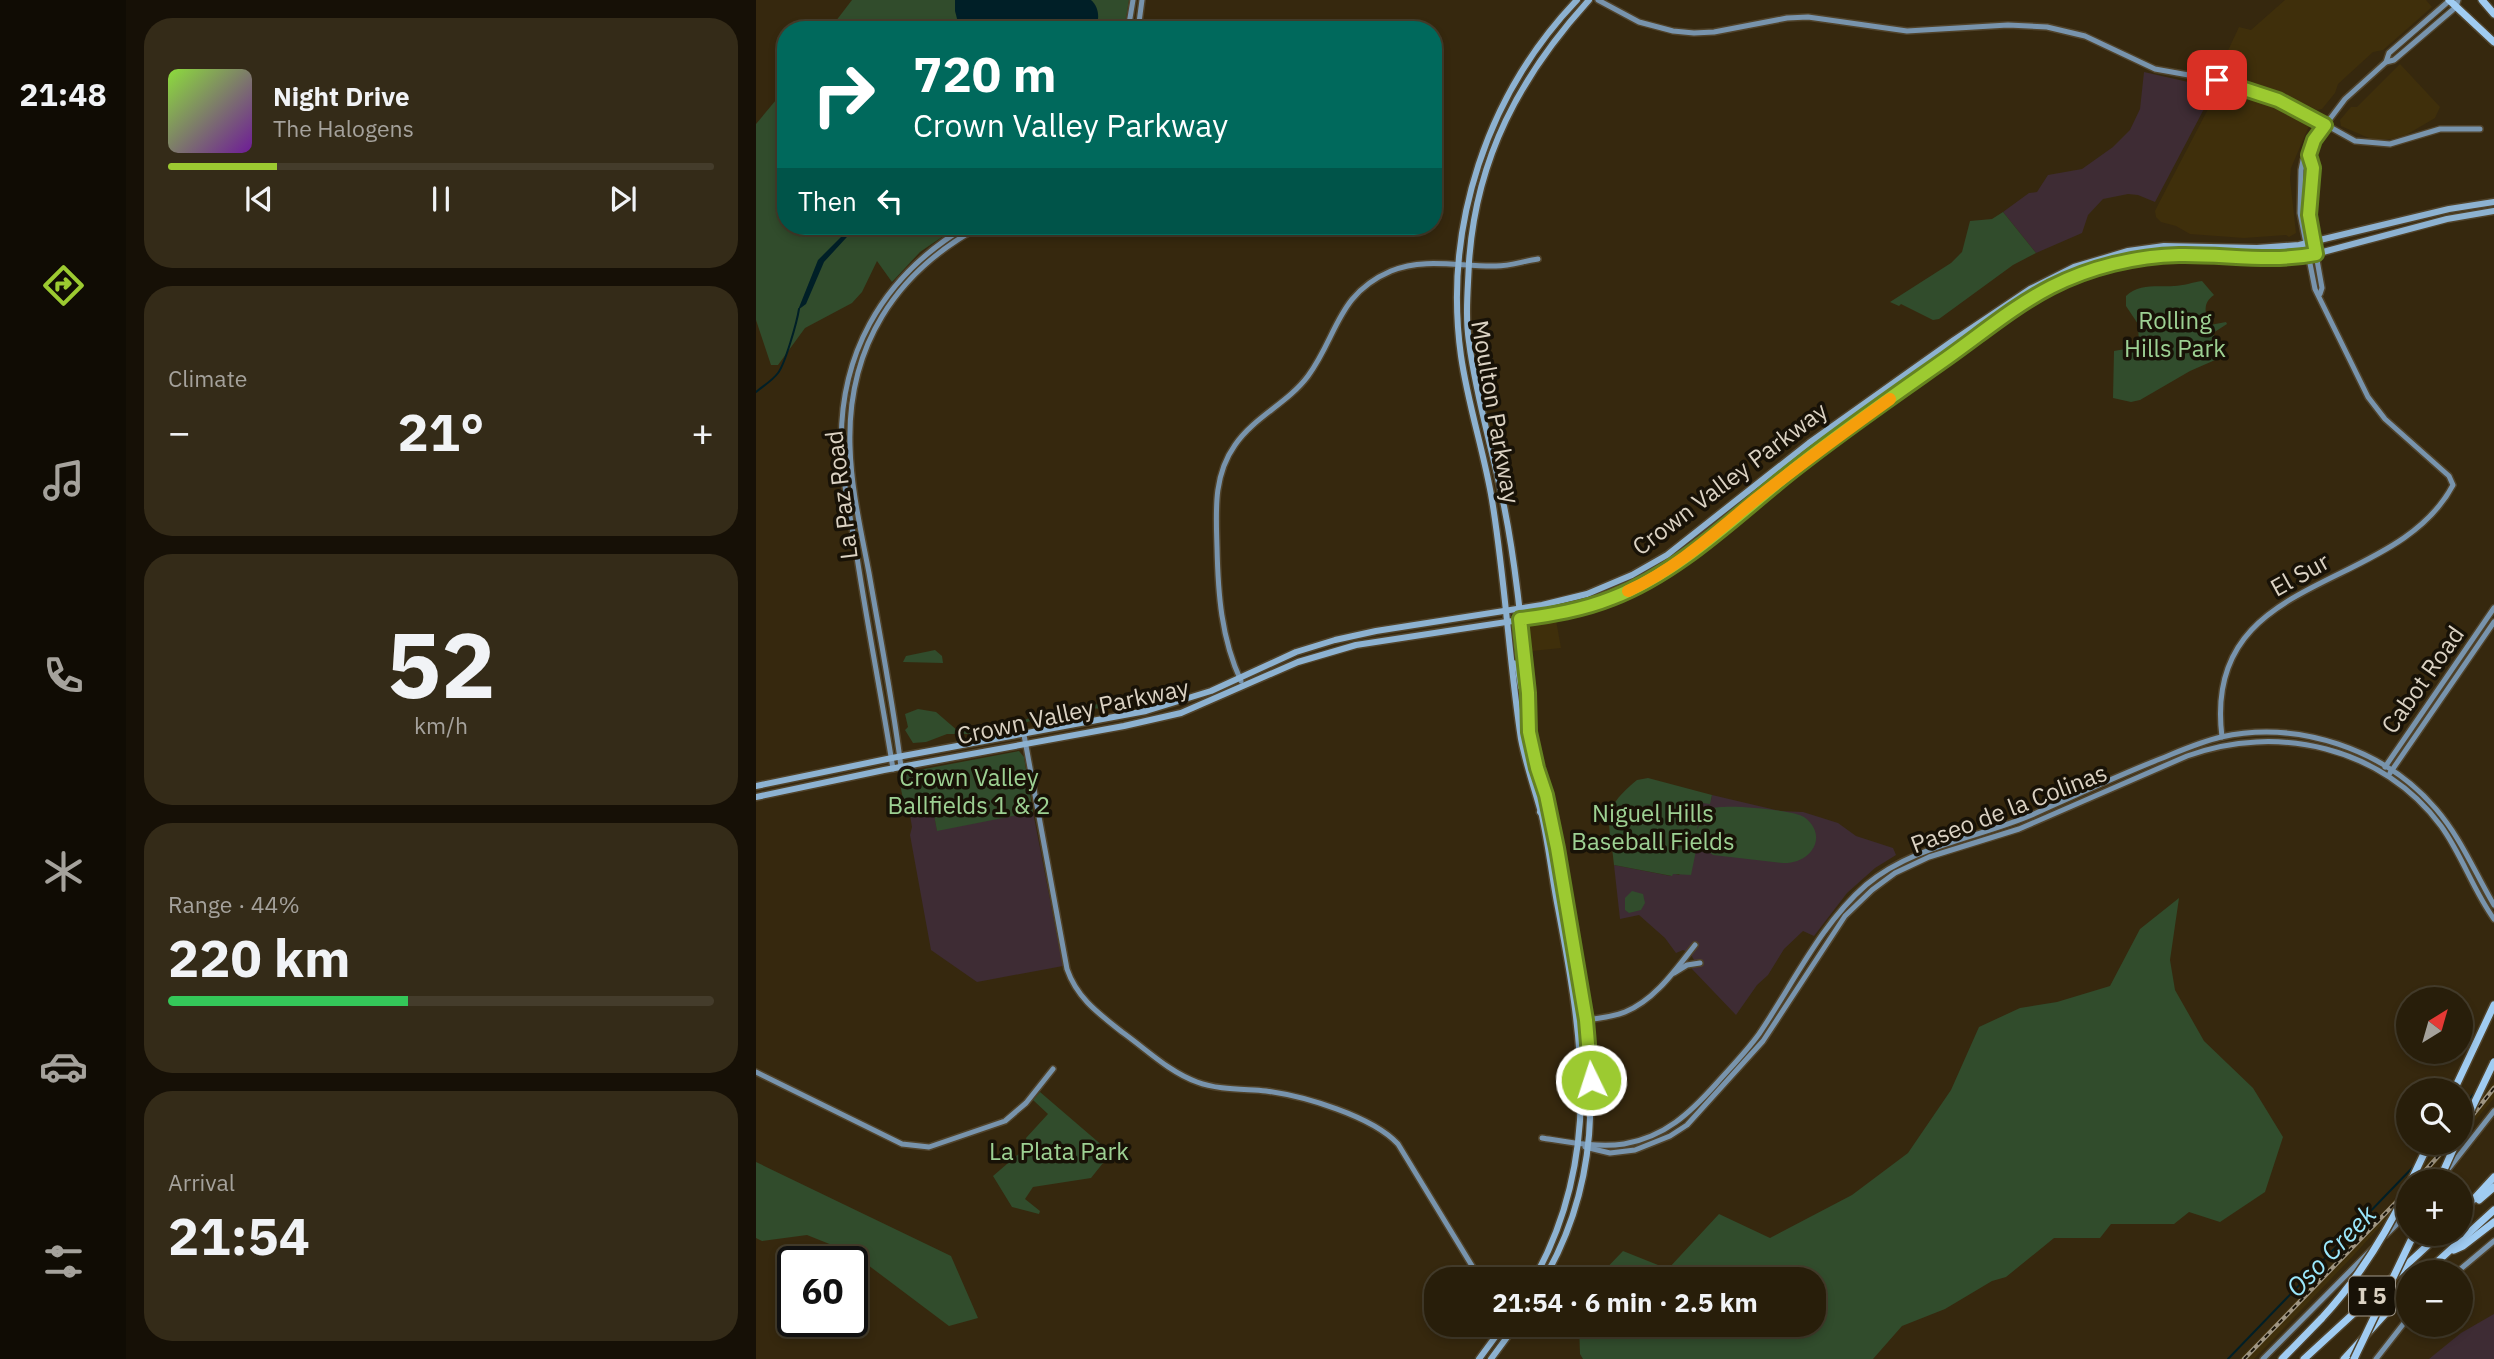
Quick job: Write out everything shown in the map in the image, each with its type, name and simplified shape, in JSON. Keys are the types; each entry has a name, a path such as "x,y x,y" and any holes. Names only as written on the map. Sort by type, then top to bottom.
{"highway":[{"path":"2449,0 2457,3 2494,42"},
{"path":"2483,1 2494,14"},
{"path":"2460,1078 2494,1005"},
{"path":"2473,1106 2494,1062"},
{"path":"2473,1200 2494,1177"},
{"path":"2473,1204 2494,1187"},
{"name":"I 5","path":"2439,1260 2494,1210"},
{"path":"2282,1359 2355,1280 2375,1251 2396,1211"},
{"path":"2447,1253 2463,1246 2494,1222"},
{"path":"2354,1359 2408,1246"},
{"name":"I 5","path":"2305,1359 2427,1246"},
{"name":"I 5","path":"2344,1359 2396,1302"}],"main road":[{"path":"1130,21 1137,0"},
{"path":"1137,0 1138,21"},
{"name":"Moulton Parkway","path":"1541,812 1524,754 1492,496 1461,357 1457,314 1459,265 1470,192 1480,157 1495,121 1530,57 1552,26 1577,0"},
{"name":"Moulton Parkway","path":"1557,848 1529,732 1520,619 1504,505 1479,401 1468,338 1467,295 1471,240 1480,192 1504,124 1525,82 1546,51 1589,0"},
{"path":"1598,0 1639,22 1694,33 1808,17 1907,31 2008,25 2047,27 2085,36 2155,69 2260,92 2294,107 2355,141 2390,144 2440,129 2480,129"},
{"path":"2310,243 2300,213 2300,186 2303,160 2309,155 2314,140 2345,99 2386,62 2392,50 2449,0"},
{"path":"2386,62 2394,60 2457,3"},
{"path":"2309,155 2313,168 2309,215 2312,255"},
{"name":"Crown Valley Parkway","path":"756,786 1163,707 1203,694 1296,652 1335,640 1517,607 1549,604 1587,594 1648,567 1684,543 1810,443 2045,280 2092,260 2146,248 2257,248 2310,243 2429,213 2494,202"},
{"name":"Crown Valley Parkway","path":"756,797 1181,713 1298,662 1356,645 1558,614 1596,604 1649,581 1680,560 1826,445 1915,381 2051,288 2083,273 2147,257 2178,255 2261,260 2312,255 2447,219 2494,211"},
{"name":"La Paz Road","path":"893,769 842,461 842,410 859,343 882,302 904,274 933,248 953,235"},
{"name":"La Paz Road","path":"901,767 850,456 852,398 865,350 884,313 909,279 941,250 966,235"},
{"path":"2146,248 2147,257"},
{"name":"El Sur","path":"2222,737 2221,701 2227,672 2246,636 2263,617 2294,596 2374,556 2409,533 2433,512 2453,482 2376,410 2333,328 2320,294 2322,288 2312,255"},
{"path":"1244,686 1229,649 1218,594 1216,494 1233,446 1247,430 1308,376 1349,301 1381,276 1406,266 1430,263 1499,266 1538,259"},
{"path":"1891,386 1896,387 1910,379 1915,381 1914,376 1918,371 1953,346 1954,341"},
{"path":"859,343 865,350"},
{"name":"Cabot Road","path":"2383,769 2494,608"},
{"name":"Cabot Road","path":"2390,773 2494,622"},
{"path":"1512,663 1517,664 1521,687 1528,693 1523,702 1524,718 1520,723"},
{"name":"Paseo de la Colinas","path":"1588,1146 1625,1144 1682,1120 1740,1058 1761,1031 1836,916 1877,877 1915,855 2006,826 2125,773 2222,737 2262,733 2302,736 2341,745 2390,773 2436,808 2453,831 2494,905"},
{"path":"1024,734 1067,969 1082,999 1170,1068 1190,1080 1208,1086 1301,1098 1382,1130 1398,1144 1473,1267"},
{"path":"2215,747 2215,743 2222,737 2239,742"},
{"name":"Paseo de la Colinas","path":"1542,1138 1579,1143 1610,1153 1650,1145 1687,1125 1746,1062 1788,1004 1844,916 1885,880 1929,857 2003,834 2187,756 2239,742 2286,741 2309,744 2383,769"},
{"name":"Paseo de la Colinas","path":"2390,773 2430,813 2452,842 2494,919"},
{"path":"1540,1267 1562,1218 1579,1143 1583,1076 1577,1021 1541,812 1544,807 1541,791 1543,787"},
{"path":"1541,812 1547,817 1553,845 1557,848 1586,1020 1592,1098 1588,1146 1570,1223 1551,1267"},
{"path":"2452,842 2465,860 2472,864"},
{"path":"1577,1021 1623,1013 1637,1007 1671,974 1695,945"},
{"path":"1671,974 1687,965 1700,963"},
{"path":"756,1072 902,1144 929,1147 1005,1121 1026,1103 1053,1069"},
{"path":"2448,1169 2494,1111"},
{"path":"1647,1137 1650,1145"},
{"path":"2263,1359 2396,1225"},
{"path":"2471,1260 2494,1241"},
{"path":"2376,1359 2396,1331"},
{"path":"1479,1359 1495,1337"},
{"path":"1491,1359 1500,1347 1503,1337"}],"shaded area":[{"path":"2285,0 2426,0 2432,7 2383,50 2373,52 2338,84 2335,93 2322,109 2317,110 2269,88 2218,72 2239,27 2251,30"},
{"path":"2400,64 2440,107 2435,118 2406,135 2392,139 2371,139 2341,126 2340,120 2351,107 2357,107"},
{"path":"2144,72 2215,88 2155,202 2128,194 2103,199 2088,215 2082,233 2036,253 2003,212 2029,193 2037,192 2048,175 2082,169 2113,147 2130,130 2140,109"},
{"path":"2218,90 2263,102 2309,126 2291,168 2296,233 2289,237 2244,238 2190,234 2161,222 2156,217 2155,211"},
{"path":"1556,620 1561,648 1532,651 1529,627 1533,623"},
{"path":"1712,795 1780,811 1803,812 1838,823 1856,836 1893,848 1896,855 1875,868 1847,893 1814,936 1803,931 1784,949 1768,975 1757,985 1736,1015 1692,969 1694,960 1690,953 1683,950 1676,953 1665,938 1639,915 1620,919 1614,865 1671,876 1672,873 1679,875 1697,848 1696,830 1703,802 1711,800"},
{"path":"931,799 937,830 1033,812 1063,966 977,982 931,950 910,835 912,827 908,804"},
{"path":"2494,1082 2494,1098 2473,1123 2473,1107"},
{"path":"2433,1155 2444,1155 2431,1169 2420,1169"},
{"path":"2396,1198 2396,1208 2254,1359 2239,1359"},
{"path":"2494,1314 2494,1359 2429,1359 2456,1337 2473,1337 2473,1326"}],"green space":[{"path":"852,0 1129,0 1126,21 836,21"},
{"path":"777,99 777,235 945,235 920,252 892,282 877,261 862,292 852,303 805,328 778,365 771,365 756,320 756,124"},
{"path":"2003,212 2036,253 2013,265 1939,319 1933,320 1901,304 1899,306 1890,302 1951,263 1962,252 1970,221 1992,219"},
{"name":"Rolling Hills Park","path":"2202,281 2214,295 2206,309 2210,325 2227,324 2213,333 2222,357 2190,371 2140,400 2131,402 2113,398 2114,351 2139,344 2138,324 2126,306 2126,296 2143,287 2177,286"},
{"path":"935,650 942,656 943,663 903,662 906,656"},
{"path":"1159,693 1159,696 1132,698 1103,709 1075,707 1021,724 971,734 947,734 926,742 913,743 905,730 908,727 905,714 918,709 936,712 958,731 968,731 1017,722 1073,705 1105,704 1129,696"},
{"name":"Crown Valley Ballfields 1 & 2","path":"1019,751 1024,757 1033,812 937,831 931,799 904,804 898,774"},
{"name":"Niguel Hills Baseball Fields","path":"1648,778 1712,795 1710,804 1702,803 1697,830 1708,811 1718,807 1773,810 1804,817 1815,832 1814,847 1802,859 1783,863 1713,855 1699,836 1691,875 1672,876 1614,865 1609,827 1612,809 1616,800 1637,780"},
{"path":"1632,891 1643,894 1645,903 1641,910 1629,913 1625,910 1625,898"},
{"path":"2179,898 2170,960 2175,990 2204,1041 2253,1088 2283,1137 2265,1192 2220,1222 2189,1212 2174,1224 2111,1224 2100,1238 2054,1238 2006,1277 1992,1281 1945,1309 1902,1326 1873,1359 1583,1359 1580,1354 1579,1337 1826,1337 1826,1267 1670,1267 1719,1214 1770,1238 1852,1195 1908,1153 1951,1090 1979,1027 2020,1008 2057,1002 2110,986 2140,929"},
{"name":"La Plata Park","path":"1040,1092 1111,1153 1091,1178 1033,1187 1025,1199 1040,1211 1039,1214 1012,1207 993,1176 1028,1146 1026,1138 1048,1114 1033,1100"},
{"path":"756,1162 951,1256 978,1318 949,1326 868,1265 868,1246 834,1246 807,1235 762,1241 756,1238"},
{"path":"1623,1251 1663,1267 1608,1267"}],"water":[{"path":"955,0 1091,0 1097,10 1098,21 958,21"},
{"path":"843,235 849,235 824,262 806,304 798,310 818,260"}],"waterway":[{"path":"756,392 773,379 781,368 799,309"},
{"name":"Oso Creek","path":"2228,1359 2415,1165"}],"railway":[{"path":"2473,1115 2494,1088"},
{"path":"2427,1169 2439,1155"},
{"path":"2244,1359 2396,1202"}],"slow traffic":[{"path":"1628,591 1649,581 1680,560 1833,439 1890,399"}],"route":[{"path":"1591,1080 1586,1020 1557,848 1529,732 1520,619 1576,610 1615,597 1649,581 1680,560 1833,439 2016,309 2083,273 2147,257 2178,255 2261,260 2316,254 2309,215 2313,168 2309,155 2314,140 2325,125 2260,92 2217,80"}]}
